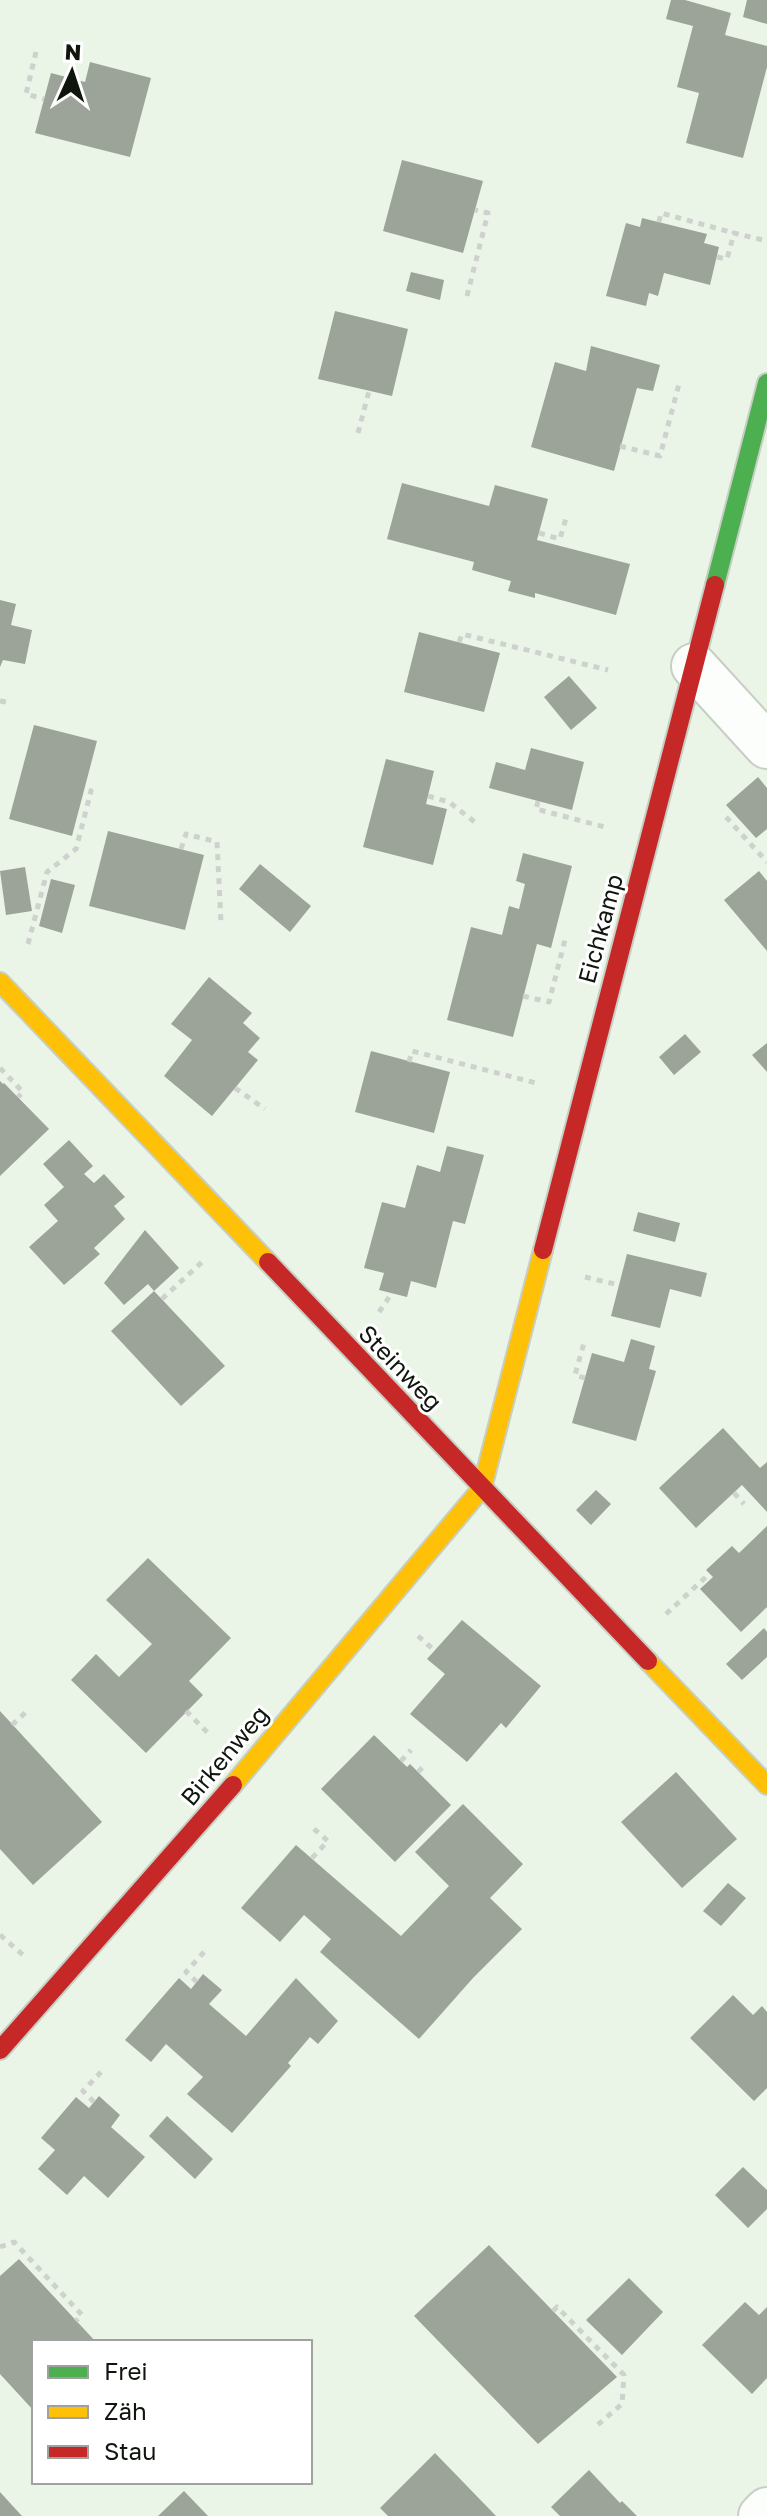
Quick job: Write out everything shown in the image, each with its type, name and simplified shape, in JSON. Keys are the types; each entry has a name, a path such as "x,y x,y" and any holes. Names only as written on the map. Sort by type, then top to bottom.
{"street":[{"name":"Eichkamp","path":"482,1488 767,383"},
{"path":"694,666 767,746"},
{"name":"Steinweg","path":"0,982 767,1785"},
{"name":"Birkenweg","path":"0,2050 211,1810 482,1488"},
{"path":"761,2516 767,2510"}],"path":[{"path":"36,52 26,94 44,99"},
{"path":"467,296 488,213 475,210"},
{"path":"659,222 661,213 767,241"},
{"path":"717,257 727,259 734,233"},
{"path":"620,446 660,456 679,384"},
{"path":"358,433 369,391"},
{"path":"539,533 559,542 566,518"},
{"path":"459,642 462,634 608,670"},
{"path":"36,948 27,946 47,872 76,849 91,791 84,789"},
{"path":"428,796 449,802 476,823"},
{"path":"538,801 536,809 649,839"},
{"path":"726,817 767,862"},
{"path":"181,849 186,834 217,842 221,923"},
{"path":"523,996 549,1002 566,936"},
{"path":"409,1062 412,1051 583,1095"},
{"path":"0,1068 23,1092 18,1097"},
{"path":"235,1088 265,1109"},
{"path":"162,1299 236,1230"},
{"path":"585,1339 575,1375 585,1378"},
{"path":"734,1493 744,1504"},
{"path":"633,1646 709,1574"},
{"path":"12,1725 27,1711"},
{"path":"401,1761 411,1750"},
{"path":"418,1772 426,1764"},
{"path":"312,1858 328,1841 313,1828"},
{"path":"197,1982 186,1972 204,1952"},
{"path":"94,2102 83,2091 101,2072"},
{"path":"0,2247 14,2242 82,2315 76,2321"},
{"path":"553,2311 557,2307 624,2375 622,2404 594,2428"}],"building":[{"path":"671,0 685,0 731,13 725,35 767,46 767,67 743,158 686,143 699,93 677,87 693,26 666,19"},
{"path":"747,0 767,0 767,24 743,17"},
{"path":"90,62 151,78 130,157 35,133 51,73 85,82"},
{"path":"402,160 483,181 463,253 383,231"},
{"path":"642,218 707,234 704,243 719,247 710,285 664,273 658,296 649,293 646,306 606,296 626,223 640,227"},
{"path":"411,272 444,280 440,300 406,291"},
{"path":"335,311 408,329 392,396 318,379"},
{"path":"591,346 660,365 653,391 637,388 614,471 531,447 555,362 586,371"},
{"path":"402,483 489,506 495,485 548,499 537,540 630,564 616,615 535,593 535,598 508,591 511,581 472,570 474,562 387,539"},
{"path":"0,600 16,604 11,625 32,630 25,664 3,660 0,667"},
{"path":"419,632 500,653 484,712 404,692"},
{"path":"569,676 597,708 571,730 544,697"},
{"path":"34,725 97,741 72,836 9,819"},
{"path":"531,748 584,762 572,810 489,788 496,762 525,770"},
{"path":"386,759 434,771 426,804 447,809 433,865 363,847"},
{"path":"758,777 767,788 767,829 756,838 726,805"},
{"path":"108,831 204,855 185,930 89,906"},
{"path":"523,853 572,866 551,948 537,944 513,1037 447,1020 471,927 502,935 509,906 519,909 525,884 516,881"},
{"path":"260,864 311,906 290,932 239,889"},
{"path":"25,867 32,911 6,915 0,871"},
{"path":"759,871 767,881 767,951 724,900"},
{"path":"51,879 75,885 62,933 39,926"},
{"path":"209,977 252,1013 243,1023 260,1038 248,1052 258,1060 212,1116 164,1076 192,1040 171,1024"},
{"path":"685,1034 701,1052 674,1075 659,1057"},
{"path":"767,1043 767,1072 752,1055"},
{"path":"371,1051 450,1072 434,1133 355,1112"},
{"path":"0,1081 49,1129 0,1176"},
{"path":"69,1140 93,1166 84,1174 94,1183 104,1174 125,1197 114,1206 125,1219 94,1248 100,1254 64,1285 29,1247 58,1221 44,1205 64,1187 43,1164"},
{"path":"447,1146 484,1155 465,1224 453,1221 436,1288 411,1281 407,1297 379,1290 384,1273 364,1268 382,1202 405,1208 417,1165 440,1172"},
{"path":"638,1212 680,1223 675,1242 633,1231"},
{"path":"145,1230 179,1268 154,1291 148,1284 124,1305 104,1283"},
{"path":"627,1254 707,1273 701,1297 670,1289 660,1328 611,1316"},
{"path":"154,1291 225,1366 181,1406 111,1331"},
{"path":"631,1339 655,1346 649,1369 656,1371 636,1441 572,1423 592,1353 624,1362"},
{"path":"723,1428 760,1468 767,1462 767,1512 742,1485 696,1528 659,1488"},
{"path":"596,1490 611,1504 591,1525 576,1510"},
{"path":"767,1526 767,1607 741,1632 700,1589 713,1577 706,1570 732,1546 739,1553"},
{"path":"148,1558 231,1638 189,1681 203,1695 146,1753 71,1680 96,1654 119,1677 152,1644 106,1600"},
{"path":"462,1620 541,1686 506,1728 501,1723 467,1762 410,1714 445,1674 427,1659"},
{"path":"764,1628 767,1632 767,1657 742,1680 726,1664"},
{"path":"0,1711 102,1822 33,1885 0,1849"},
{"path":"374,1735 407,1767 410,1764 451,1805 395,1862 321,1789"},
{"path":"676,1772 737,1839 682,1888 621,1822"},
{"path":"463,1804 523,1864 490,1898 522,1929 419,2039 320,1952 331,1939 304,1915 280,1942 241,1908 296,1845 401,1936 449,1886 415,1852"},
{"path":"728,1883 746,1898 721,1926 703,1911"},
{"path":"203,1974 222,1990 209,2004 246,2036 296,1978 338,2021 318,2044 310,2037 288,2063 291,2066 232,2133 187,2094 203,2077 166,2044 151,2062 125,2040 179,1978 191,1989"},
{"path":"733,1995 753,2015 762,2006 767,2012 767,2088 754,2101 690,2038"},
{"path":"99,2096 120,2115 111,2127 145,2157 108,2198 84,2176 67,2195 38,2169 55,2150 41,2138 76,2097 89,2108"},
{"path":"167,2116 213,2159 195,2179 149,2136"},
{"path":"743,2167 767,2190 767,2209 748,2228 715,2195"},
{"path":"489,2245 617,2377 538,2444 414,2316"},
{"path":"19,2259 94,2340 32,2340 32,2409 0,2374 0,2276"},
{"path":"629,2278 663,2312 622,2355 586,2320"},
{"path":"745,2302 759,2315 767,2307 767,2378 752,2394 702,2345"},
{"path":"435,2453 496,2516 388,2516 380,2508"},
{"path":"589,2470 637,2516 560,2516 551,2507"},
{"path":"184,2491 208,2516 158,2516"},
{"path":"0,2492 22,2516 0,2516"}],"traffic: fast":[{"path":"715,585 767,383"}],"traffic: slow":[{"path":"0,982 268,1262"},
{"path":"233,1785 482,1488 543,1250"},
{"path":"648,1661 767,1785"}],"traffic: jam":[{"path":"543,1250 715,585"},
{"path":"268,1262 648,1661"},
{"path":"0,2050 233,1785"}]}
